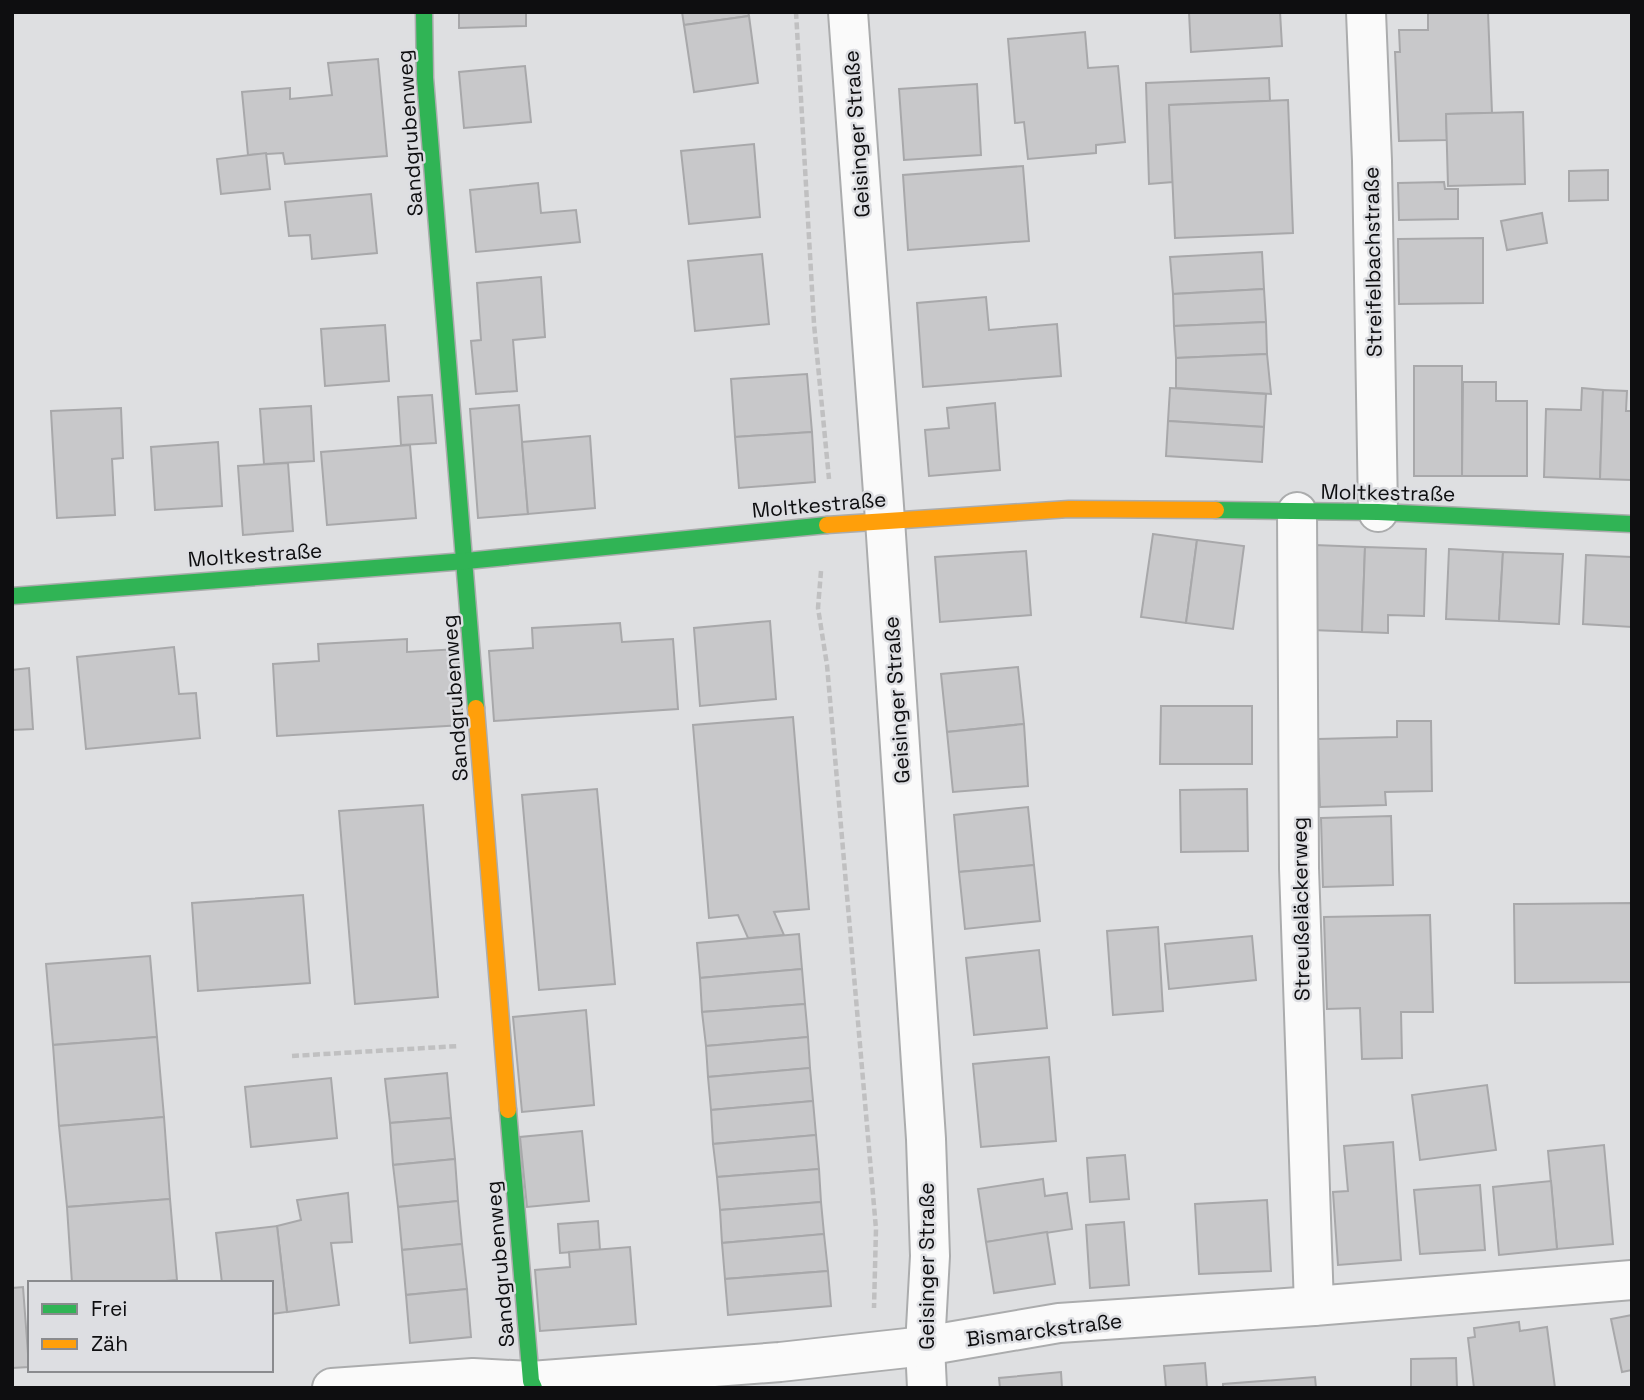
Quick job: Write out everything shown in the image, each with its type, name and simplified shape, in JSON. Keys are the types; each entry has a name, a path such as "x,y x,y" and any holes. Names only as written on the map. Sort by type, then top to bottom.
{"street":[{"name":"Sandgrubenweg","path":"424,12 425,78 466,561 502,1043 533,1384"},
{"name":"Geisinger Straße","path":"848,12 886,520 926,1139 930,1256 925,1346 927,1388"},
{"name":"Streifelbachstraße","path":"1366,12 1372,174 1378,512"},
{"name":"Moltkestraße","path":"12,596 466,561 825,524 1069,509 1378,512 1632,524"},
{"name":"Streußeläckerweg","path":"1297,512 1299,868 1314,1306"},
{"name":"Bismarckstraße","path":"332,1388 473,1378 533,1384 873,1353 1059,1324 1632,1280"}],"path":[{"path":"796,12 814,324 830,488 818,608 827,665 876,1229 873,1353"},
{"path":"292,1056 502,1043"}],"building":[{"path":"459,12 526,12 526,26 459,28"},
{"path":"682,12 748,12 749,16 684,25"},
{"path":"1189,12 1280,12 1282,46 1191,52"},
{"path":"1428,12 1488,12 1492,113 1446,114 1447,140 1399,141 1395,52 1400,52 1399,30 1428,30"},
{"path":"749,16 758,83 694,92 684,25"},
{"path":"1085,32 1088,68 1118,66 1125,142 1096,145 1096,153 1028,159 1024,122 1015,123 1008,39"},
{"path":"378,59 387,156 285,164 283,153 248,155 242,92 290,88 290,99 332,95 328,63"},
{"path":"525,66 531,122 464,128 459,72"},
{"path":"1269,78 1270,101 1169,105 1173,182 1149,184 1146,83"},
{"path":"977,84 981,155 904,160 899,89"},
{"path":"1288,100 1293,233 1175,238 1169,105"},
{"path":"1523,112 1525,184 1448,186 1446,114"},
{"path":"754,144 760,217 689,224 681,151"},
{"path":"266,153 270,189 221,194 217,159"},
{"path":"1023,166 1029,241 908,250 903,175"},
{"path":"1608,170 1608,200 1569,201 1569,171"},
{"path":"1444,182 1445,189 1458,189 1458,219 1399,220 1398,183"},
{"path":"538,183 541,213 576,210 580,242 476,252 470,190"},
{"path":"371,194 377,253 312,259 310,235 289,236 285,202"},
{"path":"1542,213 1547,243 1507,250 1501,221"},
{"path":"1483,238 1483,303 1399,304 1398,239"},
{"path":"1262,252 1264,289 1173,294 1170,257"},
{"path":"762,254 769,324 695,331 688,261"},
{"path":"541,277 545,337 513,340 517,391 476,394 471,341 481,340 477,283"},
{"path":"1264,289 1266,322 1174,326 1173,294"},
{"path":"986,297 989,330 1057,324 1061,376 923,387 917,303"},
{"path":"1266,322 1267,354 1176,358 1174,326"},
{"path":"385,325 389,381 325,386 321,329"},
{"path":"1267,354 1271,394 1176,388 1176,358"},
{"path":"1414,366 1462,366 1462,476 1414,476"},
{"path":"807,374 812,432 735,437 731,379"},
{"path":"1463,382 1496,382 1496,401 1527,401 1527,476 1462,476"},
{"path":"1170,388 1266,394 1264,427 1168,421"},
{"path":"1582,388 1603,390 1600,479 1544,477 1546,409 1581,410"},
{"path":"1603,390 1627,391 1626,411 1632,411 1632,480 1600,479"},
{"path":"432,395 436,443 401,445 398,397"},
{"path":"995,403 1000,470 929,476 925,430 949,428 947,408"},
{"path":"519,405 528,514 478,518 470,409"},
{"path":"311,406 314,461 264,464 260,409"},
{"path":"121,408 123,458 112,459 115,515 57,518 51,411"},
{"path":"1168,421 1264,427 1262,462 1166,456"},
{"path":"812,432 815,482 739,488 735,437"},
{"path":"590,436 595,508 528,514 522,442"},
{"path":"218,442 222,506 155,510 151,447"},
{"path":"410,445 416,518 327,525 321,452"},
{"path":"288,463 293,531 243,535 238,466"},
{"path":"1153,534 1197,540 1186,623 1141,617"},
{"path":"1197,540 1244,546 1233,629 1186,623"},
{"path":"1314,545 1365,547 1362,632 1312,630"},
{"path":"1365,547 1426,549 1424,616 1388,615 1388,633 1362,632"},
{"path":"1449,549 1503,552 1499,621 1446,619"},
{"path":"1026,551 1031,615 940,622 935,557"},
{"path":"1503,552 1563,554 1559,624 1499,621"},
{"path":"1586,555 1632,557 1632,627 1583,624"},
{"path":"770,621 776,699 700,706 694,628"},
{"path":"620,623 622,642 673,639 678,709 494,721 489,651 533,648 532,628"},
{"path":"407,639 407,652 458,649 463,725 277,736 273,664 319,661 318,644"},
{"path":"174,647 179,694 196,693 200,738 86,749 77,657"},
{"path":"1018,667 1024,724 947,732 941,674"},
{"path":"29,668 33,729 12,730 12,670"},
{"path":"1161,706 1252,706 1252,764 1160,764"},
{"path":"793,717 809,909 774,912 784,935 748,938 738,915 709,918 693,725"},
{"path":"1397,721 1431,721 1432,791 1385,792 1386,805 1320,807 1318,739 1397,737"},
{"path":"1024,724 1028,786 953,792 947,732"},
{"path":"597,789 615,984 539,990 522,795"},
{"path":"1247,789 1248,851 1181,852 1180,790"},
{"path":"423,805 438,997 355,1004 339,811"},
{"path":"1028,807 1034,865 959,872 954,815"},
{"path":"1391,816 1393,885 1323,887 1321,818"},
{"path":"1034,865 1040,921 965,929 959,872"},
{"path":"303,895 310,983 198,991 192,903"},
{"path":"1632,903 1632,982 1515,983 1514,904"},
{"path":"1430,915 1433,1012 1401,1012 1402,1058 1362,1059 1360,1008 1327,1009 1324,917"},
{"path":"1158,927 1163,1011 1113,1015 1107,931"},
{"path":"799,934 802,969 700,978 697,943"},
{"path":"1252,936 1256,980 1169,989 1165,944"},
{"path":"1039,950 1047,1028 974,1035 966,958"},
{"path":"150,956 157,1037 53,1045 46,964"},
{"path":"802,969 805,1004 702,1012 700,978"},
{"path":"805,1004 808,1037 706,1046 702,1012"},
{"path":"586,1010 594,1105 522,1112 513,1017"},
{"path":"157,1037 164,1117 59,1126 53,1045"},
{"path":"808,1037 810,1068 708,1077 706,1046"},
{"path":"1049,1057 1056,1141 981,1147 973,1064"},
{"path":"810,1068 813,1101 711,1110 708,1077"},
{"path":"447,1073 451,1118 390,1123 385,1079"},
{"path":"331,1078 337,1138 251,1147 245,1087"},
{"path":"1487,1085 1496,1150 1420,1160 1412,1095"},
{"path":"813,1101 816,1135 713,1144 711,1110"},
{"path":"164,1117 170,1199 67,1207 59,1126"},
{"path":"451,1118 455,1159 393,1165 390,1123"},
{"path":"582,1131 589,1201 527,1207 520,1137"},
{"path":"816,1135 819,1169 717,1177 713,1144"},
{"path":"1393,1142 1401,1260 1338,1265 1333,1192 1348,1191 1344,1146"},
{"path":"1604,1145 1613,1244 1557,1249 1548,1151"},
{"path":"1125,1155 1129,1199 1090,1202 1087,1158"},
{"path":"455,1159 458,1201 398,1207 393,1165"},
{"path":"819,1169 821,1202 720,1210 717,1177"},
{"path":"1043,1179 1045,1196 1067,1193 1072,1229 986,1242 978,1189"},
{"path":"1551,1181 1557,1249 1499,1255 1493,1187"},
{"path":"1480,1185 1485,1250 1420,1254 1414,1190"},
{"path":"348,1193 352,1242 331,1243 339,1305 287,1312 277,1226 301,1220 297,1200"},
{"path":"170,1199 177,1280 72,1281 67,1207"},
{"path":"1267,1200 1271,1271 1199,1274 1195,1204"},
{"path":"458,1201 462,1244 402,1250 398,1207"},
{"path":"821,1202 824,1234 722,1243 720,1210"},
{"path":"598,1221 600,1250 560,1253 558,1224"},
{"path":"1124,1222 1129,1285 1090,1288 1086,1225"},
{"path":"277,1226 287,1312 273,1314 273,1281 222,1281 216,1233"},
{"path":"1047,1232 1055,1284 994,1293 986,1242"},
{"path":"824,1234 828,1271 725,1279 722,1243"},
{"path":"462,1244 467,1289 406,1295 402,1250"},
{"path":"630,1247 636,1324 540,1331 535,1270 570,1267 569,1252"},
{"path":"828,1271 831,1306 728,1315 725,1279"},
{"path":"23,1287 28,1367 12,1368 12,1288"},
{"path":"467,1289 471,1337 410,1343 406,1295"},
{"path":"1632,1315 1632,1370 1622,1372 1611,1319"},
{"path":"1519,1322 1520,1331 1547,1327 1555,1388 1474,1388 1468,1338 1475,1337 1474,1328"},
{"path":"1456,1358 1457,1388 1411,1388 1411,1359"},
{"path":"1205,1363 1207,1388 1166,1388 1164,1366"},
{"path":"1061,1372 1062,1388 1000,1388 999,1378"},
{"path":"1315,1377 1316,1388 1223,1388 1223,1384"}],"traffic: fast":[{"path":"424,12 425,78 476,708"},
{"path":"1216,510 1378,512 1632,524"},
{"path":"12,596 466,561 827,525"},
{"path":"508,1110 531,1381 534,1388"}],"traffic: slow":[{"path":"827,525 1069,509 1216,510"},
{"path":"476,708 508,1110"}]}
